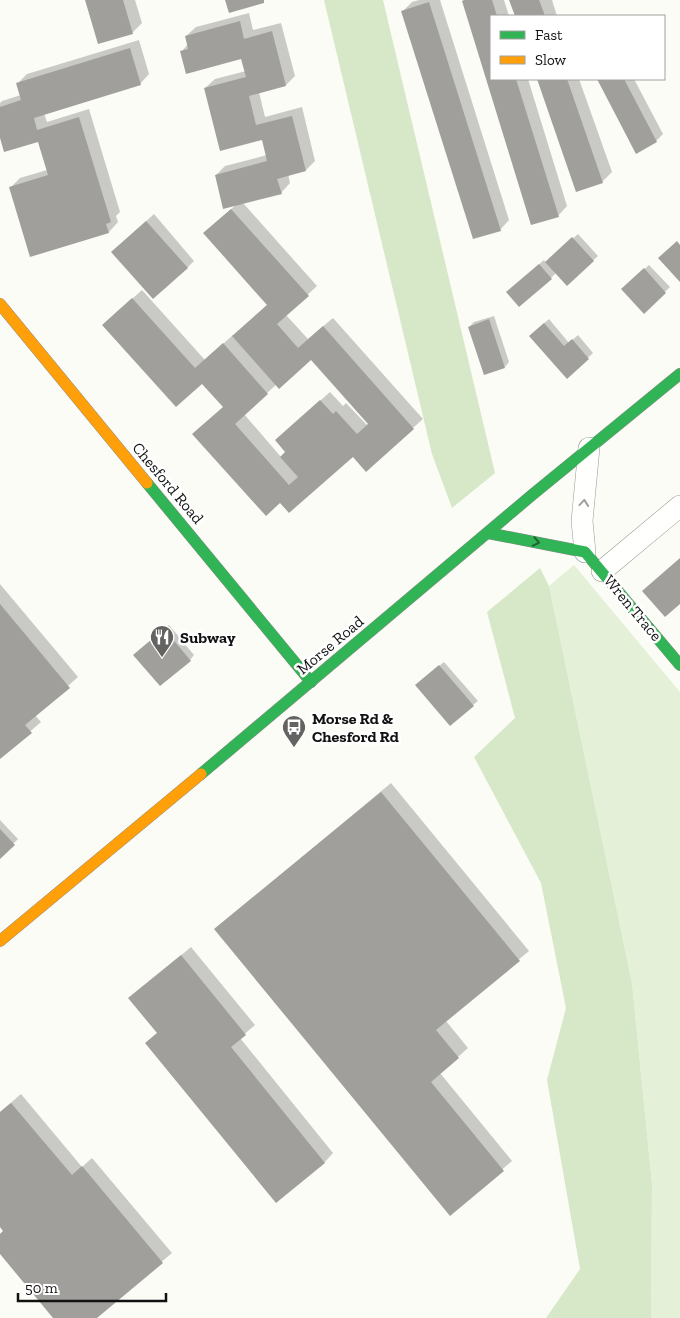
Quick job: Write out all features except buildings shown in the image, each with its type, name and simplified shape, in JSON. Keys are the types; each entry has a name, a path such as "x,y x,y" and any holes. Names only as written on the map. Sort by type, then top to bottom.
{"main road":[{"name":"Chesford Road","path":"0,304 311,682"},
{"name":"Morse Road","path":"0,941 680,374"},
{"path":"488,533 585,552"},
{"name":"Wren Trace","path":"585,552 680,665"}],"street":[{"path":"585,552 582,522 590,448"},
{"path":"602,571 680,506"}],"green space":[{"path":"324,0 383,0 495,473 452,508 432,454"},
{"path":"574,565 680,692 680,1318 651,1318 652,1184 632,983 549,586"},
{"path":"540,568 549,586 632,983 652,1184 651,1318 546,1318 580,1269 547,1080 566,1008 541,883 474,757 515,718 487,612"}],"traffic: fast":[{"path":"201,774 532,495 680,374"},
{"path":"147,483 311,682"},
{"path":"488,533 585,552 680,665"}],"traffic: slow":[{"path":"0,304 147,483"},
{"path":"0,941 201,774"}],"place":[{"name":"Subway","path":"162,658"},
{"name":"Morse Rd & Chesford Rd","path":"294,748"}]}
